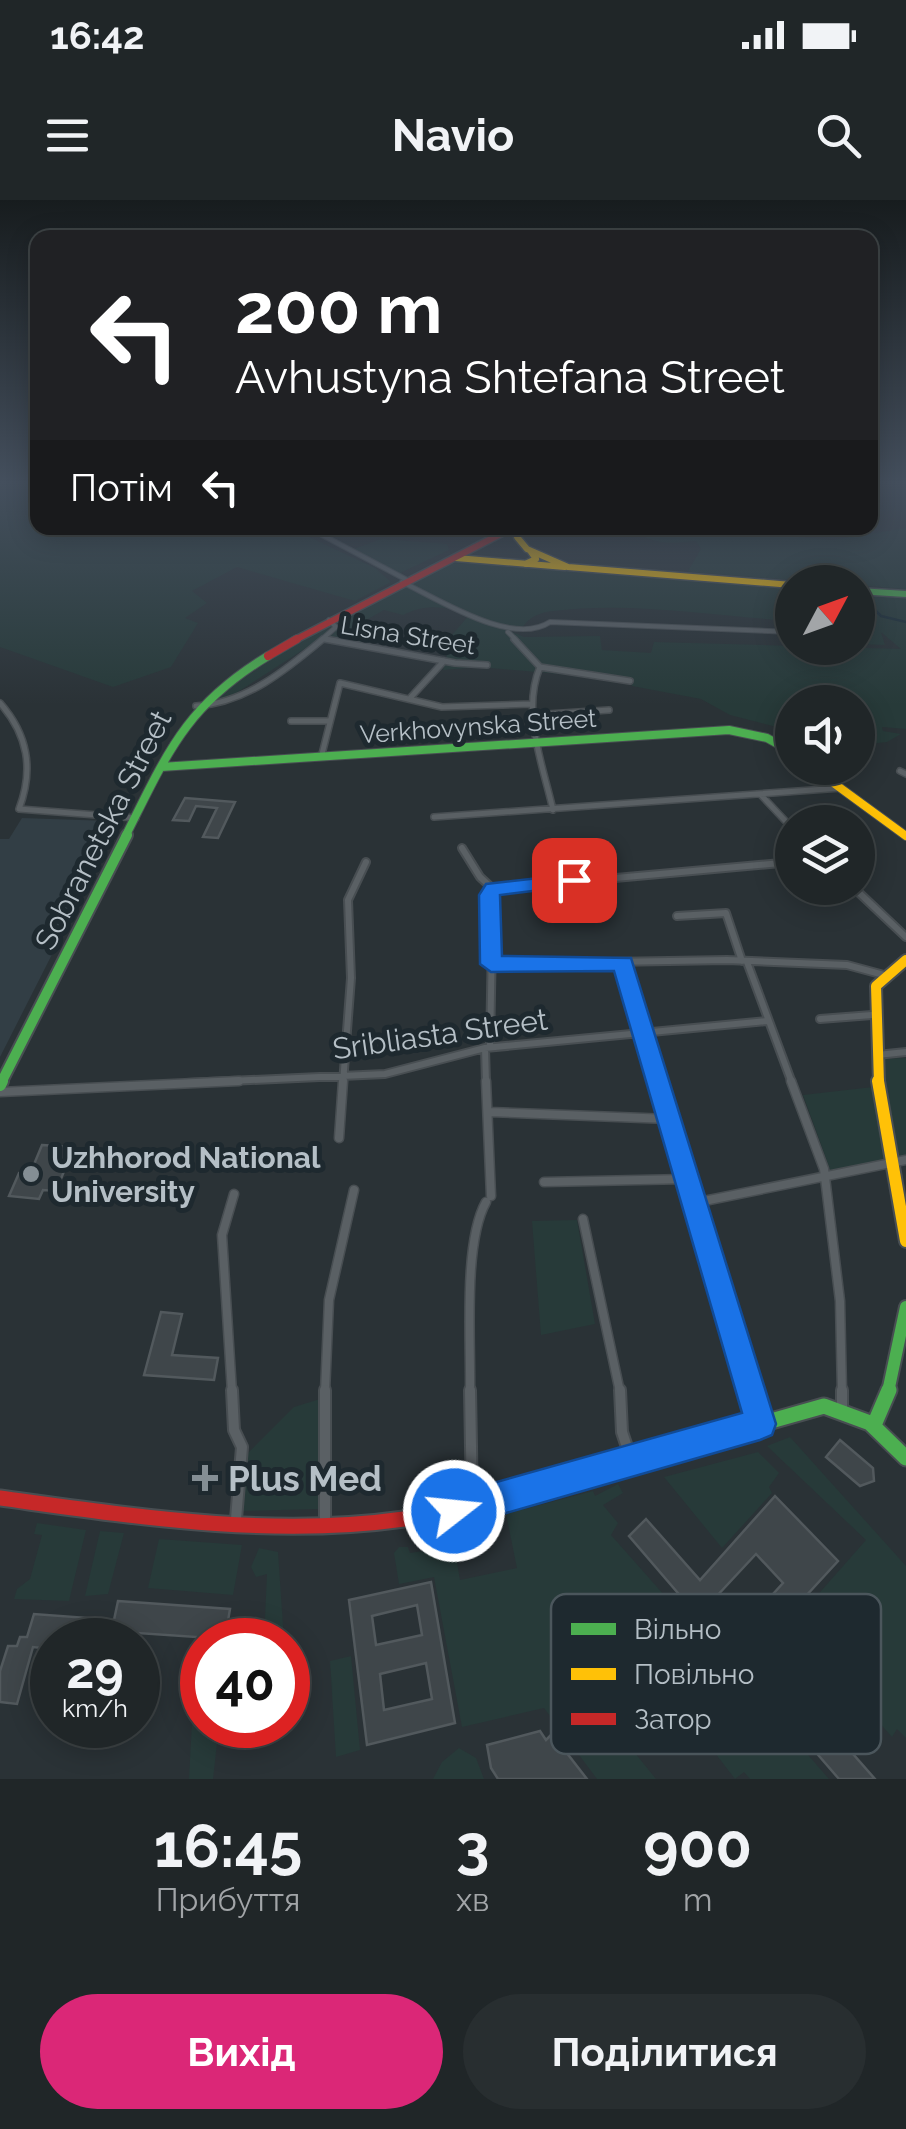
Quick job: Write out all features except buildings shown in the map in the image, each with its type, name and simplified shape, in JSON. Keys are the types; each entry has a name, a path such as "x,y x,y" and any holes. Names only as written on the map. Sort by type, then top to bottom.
{"main road":[{"name":"Sobranetska Street","path":"0,1088 196,706 230,678 329,620 452,558"},
{"path":"452,558 775,585"},
{"path":"525,564 535,558"},
{"path":"545,558 568,567"},
{"path":"875,591 906,594"},
{"name":"Verkhovynska Street","path":"161,768 322,754 728,730 775,742"},
{"path":"836,785 903,830"},
{"path":"906,960 884,975 876,986 872,1015 876,1055 900,1161 906,1241"},
{"path":"874,1425 886,1403 898,1363 906,1307"},
{"path":"0,1498 153,1517 395,1520 472,1506 632,1463 810,1408 842,1409 874,1425 902,1442 906,1458"}],"street":[{"path":"363,558 516,633 538,630 550,622 775,631"},
{"path":"324,639 337,624 329,620"},
{"path":"516,633 523,652 540,667 630,681"},
{"name":"Lisna Street","path":"324,639 487,666"},
{"name":"Sobranetska Street","path":"196,706 214,706 236,698 324,639"},
{"path":"410,697 444,661"},
{"path":"540,667 534,676 530,704 553,810"},
{"path":"322,754 340,683 442,707 530,704"},
{"path":"0,703 21,730 28,755 28,784 19,810 136,818"},
{"path":"533,714 610,710"},
{"path":"291,721 328,721"},
{"path":"434,818 840,788"},
{"path":"761,795 775,810"},
{"path":"462,848 493,889"},
{"path":"339,1138 351,978 348,900 366,862"},
{"path":"493,889 775,864"},
{"path":"472,1506 469,1452 473,1248 478,1218 488,1199 493,889"},
{"path":"872,905 906,938"},
{"path":"677,916 726,913 826,1177 840,1301 842,1409"},
{"path":"491,964 745,962 847,966 884,975"},
{"path":"623,963 760,1424"},
{"path":"820,1018 872,1015"},
{"name":"Sribliasta Street","path":"0,1088 399,1072 488,1048 766,1021"},
{"path":"876,1055 906,1052"},
{"path":"490,1112 668,1119"},
{"path":"694,1203 900,1161"},
{"path":"544,1182 687,1179"},
{"path":"325,1522 324,1388 329,1300 354,1190"},
{"path":"234,1194 222,1235 234,1430 242,1447 236,1519"},
{"path":"582,1219 622,1404 622,1432 632,1463"}],"shaded area":[{"path":"22,818 109,821 103,832 113,834 0,1057 0,839 9,839"}],"green space":[{"path":"0,558 353,558 375,568 391,582 355,601 237,567 192,591 207,603 185,618 198,623 171,667 113,687 0,647"},
{"path":"366,558 433,558 398,574"},
{"path":"696,558 906,558 906,589 875,587 875,565 775,565 775,579 688,571"},
{"path":"458,562 775,587 775,620 643,608 583,608 540,614 522,628 434,607 403,615 384,610 347,631 367,640 362,645 323,637 227,699 209,701 362,603"},
{"path":"875,594 906,597 906,729 882,727 883,731 901,734 875,743 875,685 775,685 775,727 730,715 701,699 632,686 630,680 479,667 443,670 452,635 470,614 524,637 600,636 602,650 651,653 654,642 775,645 775,665 875,665 875,648 901,649 881,632 885,645 875,645"},
{"path":"906,1058 906,1156 899,1157 881,1059"},
{"path":"873,1087 887,1159 831,1172 803,1095"},
{"path":"577,1220 595,1324 541,1335 532,1221"},
{"path":"320,1399 318,1509 242,1511 247,1454 294,1407"},
{"path":"790,1437 906,1566 906,1738 897,1729 892,1737 881,1725 881,1594 818,1594 866,1540 767,1446"},
{"path":"758,1452 779,1473 769,1487 772,1493 722,1548 664,1477"},
{"path":"618,1484 623,1493 603,1505 618,1523 611,1535 663,1594 551,1594 551,1717 544,1708 462,1727 434,1577 399,1584 394,1553 399,1547 408,1547 410,1553 430,1550 429,1540 452,1534 460,1580 517,1568 506,1514 593,1491 595,1496"},
{"path":"37,1523 86,1530 69,1601 14,1599 17,1589 30,1579 42,1535 34,1534"},
{"path":"100,1531 124,1533 108,1594 85,1596"},
{"path":"159,1539 242,1545 233,1595 148,1588"},
{"path":"259,1548 278,1552 282,1618 265,1618 267,1574 256,1577 251,1567"},
{"path":"351,1656 360,1750 336,1757 330,1661"},
{"path":"191,1748 216,1748 213,1779 189,1779"},
{"path":"459,1748 476,1758 484,1779 433,1779 442,1762"},
{"path":"578,1754 636,1754 656,1779 597,1779"},
{"path":"716,1754 807,1754 829,1779 750,1779 744,1772 735,1779"}],"waterway":[{"path":"875,610 881,616 906,622"}],"traffic: fast":[{"path":"875,592 906,594"},
{"path":"0,1085 173,743 214,692 268,656"},
{"path":"161,767 729,730 775,742"},
{"path":"874,1425 892,1382 906,1307"},
{"path":"552,1483 824,1406 849,1412 870,1423 906,1458"}],"traffic: slow":[{"path":"456,558 565,567"},
{"path":"525,564 535,558"},
{"path":"547,558 568,567 775,584"},
{"path":"836,785 906,836"},
{"path":"906,960 876,986 875,1018 883,1114 906,1241"}],"traffic: jam":[{"path":"268,656 329,620 453,558"},
{"path":"0,1498 169,1519 346,1524 456,1510 552,1483"}],"place":[{"name":"Uzhhorod National University","path":"31,1174"},
{"name":"Plus Med","path":"205,1478"}],"route":[{"path":"454,1511 760,1424 623,963 491,964 493,889 574,880"}]}
